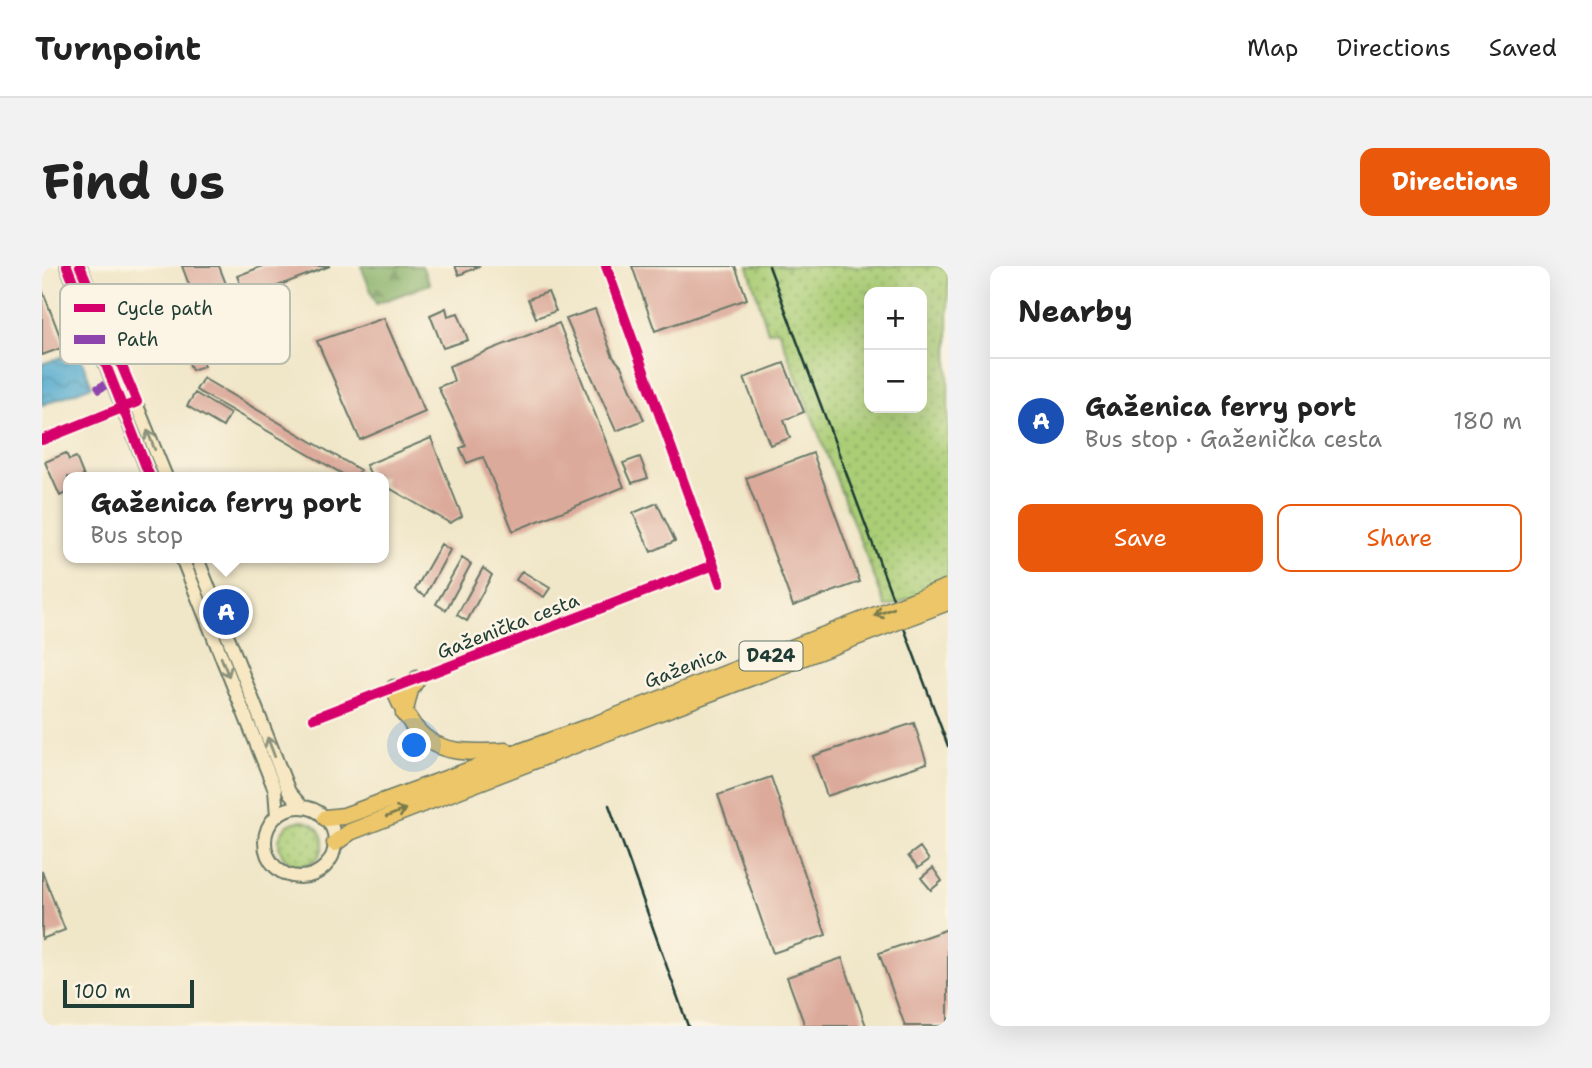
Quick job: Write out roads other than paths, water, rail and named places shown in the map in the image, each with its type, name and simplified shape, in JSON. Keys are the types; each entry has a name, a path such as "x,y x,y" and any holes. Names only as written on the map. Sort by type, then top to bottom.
{"highway":[{"name":"Gaženica","path":"597,730 948,587"},
{"name":"Gaženica","path":"597,730 948,602"},
{"path":"404,714 410,690 416,679"},
{"path":"394,688 404,714 413,728 436,744 473,753 525,750"},
{"name":"D424","path":"326,818 344,816 525,750 597,730"},
{"name":"D424","path":"335,843 350,832 597,730"}],"main road":[{"path":"67,266 74,284"},
{"path":"80,266 87,284"},
{"path":"106,364 148,472"},
{"path":"120,364 164,472"},
{"path":"184,563 275,790 277,816"},
{"path":"199,563 289,792 302,807 326,818 335,843 328,862 318,872 306,876 285,873 274,865 266,846 269,827 277,816 302,807"}],"street":[{"path":"606,266 720,583"},
{"name":"Gaženička cesta","path":"314,719 714,565"}],"water":[{"path":"60,358 60,364 83,364 92,386 42,405 42,364"}],"railway":[{"path":"769,266 948,746"},
{"path":"609,805 688,1026"}],"place":[{"name":"Gaženica ferry port","path":"226,612"}]}
